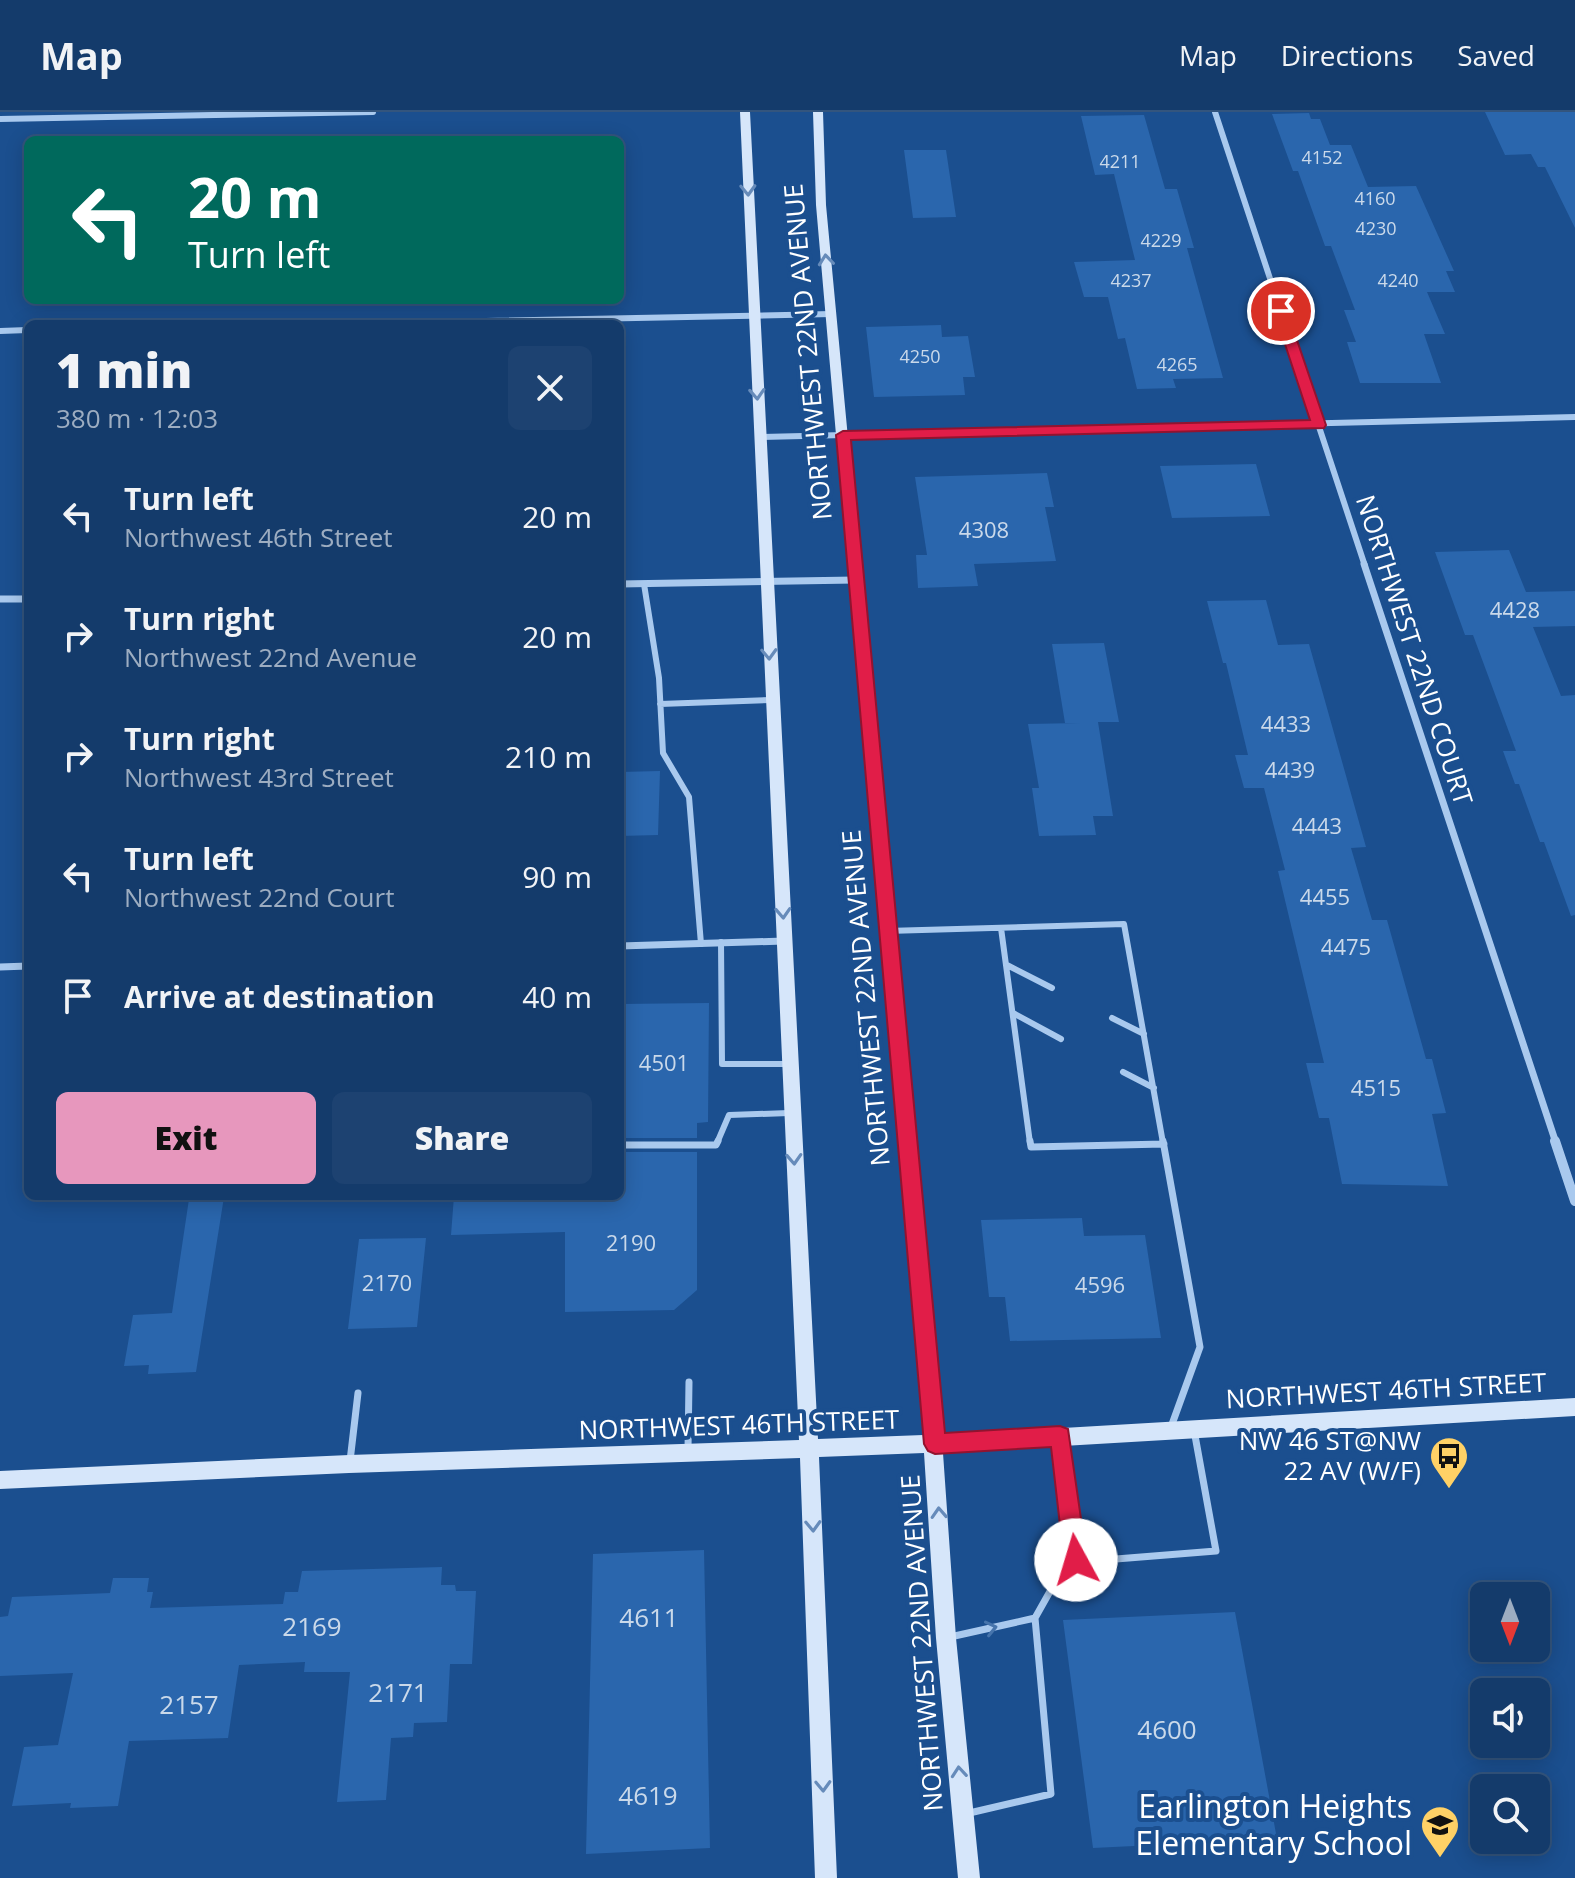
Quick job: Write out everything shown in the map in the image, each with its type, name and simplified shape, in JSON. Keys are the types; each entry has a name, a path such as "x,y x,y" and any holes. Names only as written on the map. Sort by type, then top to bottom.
{"main road":[{"name":"NORTHWEST 22ND AVENUE","path":"745,112 809,1448 826,1878"},
{"name":"NORTHWEST 22ND AVENUE","path":"818,112 821,205 935,1444 946,1638 969,1878"},
{"name":"NORTHWEST 46TH STREET","path":"0,1480 349,1464 935,1444 1575,1407"}],"street":[{"path":"0,119 373,112"},
{"name":"NORTHWEST 22ND COURT","path":"1215,112 1575,1201"},
{"path":"548,320 832,314"},
{"path":"0,331 24,330"},
{"path":"759,437 1575,417"},
{"path":"624,584 855,580"},
{"path":"0,599 24,599"},
{"path":"624,946 784,941"},
{"path":"0,967 24,966"}],"lane":[{"path":"644,584 660,704 663,753 689,797 701,944"},
{"path":"660,704 771,700"},
{"path":"887,931 1124,924 1200,1347 1170,1429"},
{"path":"1001,928 1031,1147 1164,1144"},
{"path":"721,942 722,1064 790,1064"},
{"path":"1007,965 1052,988"},
{"path":"1013,1013 1061,1039"},
{"path":"1112,1018 1144,1034"},
{"path":"1123,1072 1154,1088"},
{"path":"624,1145 716,1145 729,1115 792,1113"},
{"path":"688,1452 689,1382"},
{"path":"349,1464 358,1393"},
{"path":"963,1814 1051,1794 1035,1618 1066,1563 1216,1551 1194,1427"},
{"path":"1060,1436 1076,1560"},
{"path":"946,1638 1035,1618"}],"building":[{"path":"1485,112 1575,112 1575,228 1545,167 1538,167 1531,154 1505,155"},
{"path":"1309,113 1311,119 1320,119 1330,145 1351,145 1368,187 1416,186 1454,271 1446,271 1455,292 1427,292 1445,334 1424,334 1441,383 1360,383 1347,342 1356,342 1344,310 1355,310 1331,246 1325,246 1298,171 1293,171 1272,114"},
{"path":"1144,115 1165,189 1177,189 1194,248 1187,248 1223,378 1173,379 1176,388 1137,389 1125,338 1118,339 1108,297 1084,297 1074,262 1135,260 1114,174 1095,175 1081,116"},
{"path":"904,150 946,150 956,217 913,218"},
{"path":"941,325 942,337 968,336 975,377 963,377 965,395 874,397 866,327"},
{"path":"1256,464 1270,516 1172,518 1160,466"},
{"path":"1047,473 1054,507 1045,507 1056,561 974,564 978,586 918,588 916,555 927,555 915,477"},
{"path":"1509,550 1526,592 1575,591 1575,626 1533,627 1561,696 1575,695 1575,915 1571,916 1544,842 1540,842 1503,751 1516,751 1473,635 1465,635 1435,552"},
{"path":"1266,600 1278,645 1309,644 1366,847 1351,848 1372,920 1387,920 1426,1059 1432,1059 1446,1113 1432,1114 1448,1186 1342,1184 1329,1118 1319,1118 1306,1063 1324,1063 1278,871 1285,870 1264,788 1244,788 1235,755 1248,755 1226,663 1223,663 1207,601"},
{"path":"1104,643 1119,722 1098,722 1113,816 1093,816 1096,835 1039,836 1032,788 1039,788 1028,724 1080,723 1065,723 1052,644"},
{"path":"660,771 658,835 624,836 624,772"},
{"path":"709,1003 708,1122 697,1123 697,1138 624,1138 624,1004"},
{"path":"624,1152 697,1152 697,1290 674,1310 565,1312 565,1232 451,1235 454,1200 624,1200"},
{"path":"189,1200 224,1200 196,1372 148,1374 149,1365 124,1366 133,1315 172,1313"},
{"path":"1082,1218 1084,1236 1145,1235 1161,1338 1010,1341 1005,1297 989,1297 981,1220"},
{"path":"426,1238 417,1327 348,1329 359,1239"},
{"path":"704,1550 710,1848 586,1854 593,1554"},
{"path":"442,1567 441,1585 455,1585 456,1591 476,1591 472,1664 450,1664 447,1722 414,1723 413,1737 391,1738 386,1800 337,1802 350,1672 304,1672 305,1662 239,1665 228,1738 129,1741 118,1806 70,1808 71,1803 12,1806 24,1747 58,1745 73,1673 0,1676 0,1617 8,1616 12,1597 110,1593 113,1578 149,1578 147,1592 153,1592 150,1608 283,1604 285,1592 298,1592 302,1571"},
{"path":"1235,1612 1277,1839 1093,1848 1063,1620"}],"place":[{"name":"NW 46 ST@NW 22 AV (W/F)","path":"1449,1490"},
{"name":"Earlington Heights Elementary School","path":"1440,1859"}],"route":[{"path":"1076,1560 1060,1436 935,1444 843,435 1319,425 1281,311"}]}
